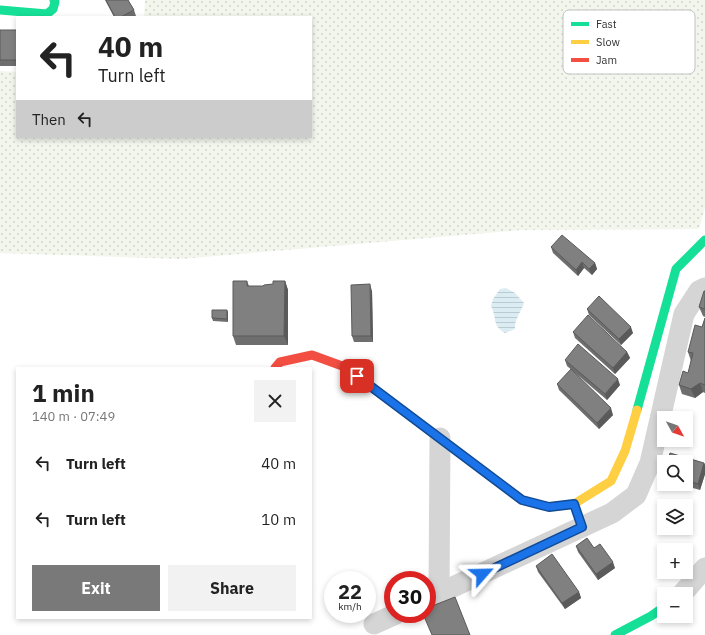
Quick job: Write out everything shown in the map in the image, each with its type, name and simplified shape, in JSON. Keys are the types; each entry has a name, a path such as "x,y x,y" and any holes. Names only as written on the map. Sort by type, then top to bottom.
{"street":[{"path":"0,10 47,14 53,9 55,2 54,0"},
{"path":"276,367 280,362 312,355 345,367 522,500 549,507 574,504 611,481 625,451 676,269 705,240"},
{"path":"436,596 612,513 636,495 650,463 684,314 698,295 671,288"},
{"path":"434,571 440,438"},
{"path":"625,451 650,463"},
{"path":"574,504 582,527"},
{"path":"688,587 705,568"},
{"path":"615,635 657,612"},
{"path":"374,624 384,619"}],"shaded area":[{"path":"145,0 705,0 705,208 699,229 522,230 181,259 0,253 0,71 16,72 16,138 312,138 312,16 144,16"},
{"path":"506,288 515,293 524,303 517,319 515,329 505,333 496,325 491,306 493,299 500,289"}],"building":[{"path":"106,0 128,0 134,10 123,16 114,16"},
{"path":"0,30 16,30 16,60 0,60"},
{"path":"562,235 595,263 589,269 582,262 576,270 551,247"},
{"path":"233,281 247,281 247,286 263,286 273,284 273,281 285,281 284,336 233,336"},
{"path":"370,284 371,336 352,336 351,285"},
{"path":"705,291 705,309 699,307"},
{"path":"599,296 631,327 619,339 587,309"},
{"path":"212,310 227,310 227,319 212,318"},
{"path":"588,315 627,352 613,368 573,332"},
{"path":"705,318 705,385 700,383 691,389 679,385 683,371 688,373 693,353 688,352 695,325 702,327"},
{"path":"578,344 618,379 605,394 565,360"},
{"path":"571,369 611,408 597,423 557,384"},
{"path":"693,460 704,463 698,484 693,482"},
{"path":"587,538 594,548 600,544 613,562 596,574 576,546"},
{"path":"552,554 579,592 562,603 536,566"},
{"path":"455,597 470,635 432,635 427,623 436,623 436,604"}],"traffic: fast":[{"path":"0,10 47,14 53,9 55,2 54,0"},
{"path":"637,410 676,269 705,240"},
{"path":"615,635 657,612"}],"traffic: slow":[{"path":"390,401 522,500 549,507 574,504 611,481 625,451 637,410"}],"traffic: jam":[{"path":"276,367 280,362 312,355 345,367 390,401"}],"route":[{"path":"357,376 522,500 549,507 574,504 582,527 482,574"}]}
